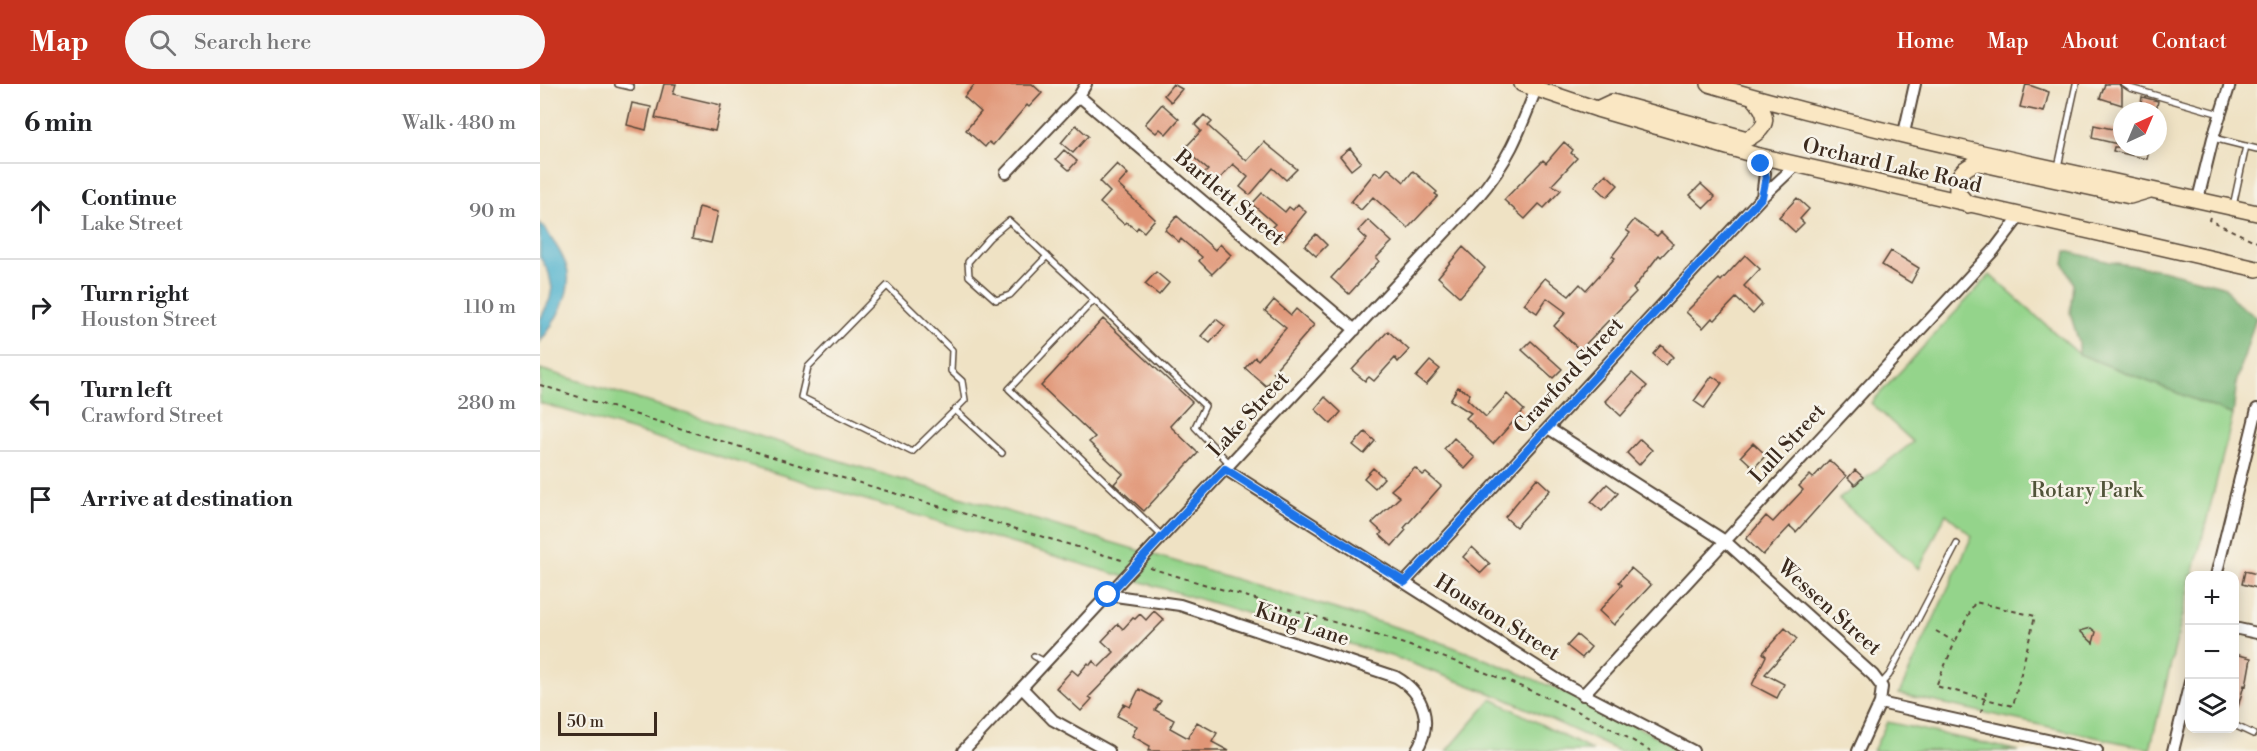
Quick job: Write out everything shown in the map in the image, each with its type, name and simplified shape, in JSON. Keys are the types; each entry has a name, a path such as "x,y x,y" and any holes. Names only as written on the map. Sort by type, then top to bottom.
{"main road":[{"name":"Orchard Lake Road","path":"1709,84 1904,134 2257,213"},
{"name":"Orchard Lake Road","path":"1529,86 1597,109 1755,155 2257,270"},
{"path":"1597,109 1611,102 1747,139 1758,134 1766,117 1764,109 1754,97"},
{"path":"1968,205 1957,192 1958,177 1962,170 1979,163 2130,196 2152,189"}],"street":[{"path":"1006,173 1079,96 1086,84"},
{"path":"1904,134 1915,84"},
{"path":"2198,200 2213,138 2230,84"},
{"name":"Lake Street","path":"964,751 1496,176 1512,150 1529,86"},
{"name":"Bartlett Street","path":"1079,96 1355,330"},
{"path":"1755,155 1765,173 1762,197"},
{"name":"Crawford Street","path":"1405,582 1762,197 1796,165"},
{"name":"Lull Street","path":"1583,694 1994,250 2019,217"},
{"path":"2217,571 2257,409"},
{"name":"Wessen Street","path":"1548,428 1725,541 1881,684 1880,704"},
{"name":"Houston Street","path":"1228,466 1405,582 1583,694 1693,751"},
{"name":"King Lane","path":"1108,595 1180,605 1396,677 1416,693 1425,713 1426,731 1416,751"},
{"path":"2239,629 2257,633"},
{"path":"1022,687 1053,720 1109,751"},
{"path":"1857,751 1880,704 2097,751"},
{"path":"2173,751 2185,713"}],"lane":[{"path":"618,84 631,87"},
{"path":"2057,169 2076,84"},
{"path":"2124,84 2130,88 2220,114"},
{"path":"2213,138 2257,149"},
{"path":"2233,207 2247,146"},
{"path":"1047,256 1010,295 996,300 969,276 968,262 1009,221 1047,256 1094,300 1205,406 1195,427 1228,466"},
{"path":"887,286 952,350 951,371 962,381 965,399 955,410 912,452 801,397 808,368 887,286"},
{"path":"1094,300 1009,389 1163,537"},
{"path":"955,410 1002,453"},
{"path":"1881,684 1889,675 1957,544"},
{"path":"1034,656 1046,663"},
{"path":"2239,727 2253,734"}],"path":[{"path":"2212,212 2210,220 2257,242"},
{"path":"540,385 1437,655 1562,704 1651,751"},
{"path":"1975,602 2035,616 2013,706 1936,686 1955,642 1975,602"},
{"path":"1936,632 1955,642"},
{"path":"1981,713 1986,692"}],"green space":[{"path":"2066,251 2110,262 2162,270 2226,287 2234,301 2256,317 2237,380 2233,415 2079,354 2079,343 2070,313 2073,283 2064,264"},
{"name":"Rotary Park","path":"1990,275 2079,354 2233,415 2194,571 2185,571 2185,606 2150,749 1899,694 1972,536 1946,514 1919,569 1839,499 1913,442 1871,403"},
{"path":"540,369 1412,632 1550,686 1684,751 1619,751 1506,699 1394,657 540,403"},
{"path":"1492,699 1593,751 1447,751"},
{"path":"1887,722 2019,751 1873,751"}],"water":[{"path":"540,223 567,268 568,287 561,307 540,342 540,320 550,299 552,288 549,273 540,257"}],"building":[{"path":"664,84 676,84 673,94 721,105 715,131 655,118"},
{"path":"975,84 1032,84 1042,93 1029,107 1027,105 993,145 989,142 985,147 966,130 981,112 964,97"},
{"path":"1173,84 1182,89 1171,102 1164,95"},
{"path":"2026,84 2049,92 2044,112 2020,107"},
{"path":"2105,84 2119,84 2122,89 2122,102 2100,98"},
{"path":"2142,97 2158,101 2158,102 2141,102"},
{"path":"632,103 651,107 646,130 627,125"},
{"path":"1162,104 1179,119 1166,134 1160,129 1156,133 1145,124"},
{"path":"1204,115 1212,122 1208,126 1247,161 1264,142 1297,169 1286,180 1273,168 1250,195 1240,187 1248,177 1233,164 1215,184 1204,174 1208,170 1184,149 1201,131 1195,125"},
{"path":"1076,125 1088,136 1073,153 1061,143"},
{"path":"2094,125 2113,129 2113,143 2092,138"},
{"path":"1564,142 1573,150 1571,153 1577,158 1552,185 1561,190 1544,208 1539,204 1525,219 1504,200 1543,160 1546,163"},
{"path":"1350,148 1361,162 1351,170 1340,156"},
{"path":"1064,150 1077,161 1069,170 1056,159"},
{"path":"1117,164 1128,174 1118,185 1155,219 1144,232 1138,227 1136,230 1126,222 1124,224 1100,203 1110,192 1100,182"},
{"path":"1388,168 1404,182 1413,171 1437,192 1435,194 1438,196 1408,228 1373,197 1361,210 1351,202 1375,172 1381,176"},
{"path":"1606,174 1618,185 1607,197 1595,186"},
{"path":"1701,184 1715,197 1704,208 1690,195"},
{"path":"1262,193 1285,212 1289,207 1293,210 1298,204 1306,212 1283,240 1274,232 1276,230 1272,227 1275,224 1252,204"},
{"path":"1797,198 1809,209 1800,219 1804,223 1795,232 1779,217"},
{"path":"699,207 718,212 711,243 692,239"},
{"path":"1177,216 1215,250 1220,244 1231,255 1212,274 1199,261 1202,257 1181,239 1179,242 1165,230"},
{"path":"1368,220 1392,242 1376,258 1379,261 1349,294 1331,278 1367,239 1358,231"},
{"path":"1634,220 1657,236 1661,232 1673,244 1661,257 1659,255 1633,289 1636,292 1580,350 1554,326 1566,312 1547,298 1537,313 1524,304 1545,278 1569,296 1580,284 1586,290 1615,258 1612,256 1630,233 1626,230"},
{"path":"1316,234 1327,245 1316,256 1305,246"},
{"path":"1463,247 1485,268 1460,297 1438,277"},
{"path":"1891,251 1919,268 1911,283 1882,265"},
{"path":"1745,255 1760,269 1744,286 1762,304 1753,314 1736,298 1715,320 1712,318 1703,328 1686,312 1719,279 1721,281"},
{"path":"1156,272 1169,283 1159,295 1145,284"},
{"path":"1274,300 1291,315 1296,309 1314,325 1273,372 1276,375 1266,386 1245,368 1255,357 1258,360 1286,328 1265,311"},
{"path":"1103,319 1192,402 1170,426 1198,453 1144,511 1114,484 1123,474 1089,442 1095,437 1041,386"},
{"path":"1216,319 1225,326 1210,343 1201,336"},
{"path":"1388,331 1409,350 1398,362 1395,358 1374,381 1369,377 1365,381 1352,370"},
{"path":"1531,341 1562,369 1553,378 1522,350"},
{"path":"1661,345 1673,357 1665,365 1653,354"},
{"path":"1430,361 1440,369 1426,385 1416,377"},
{"path":"1632,373 1647,386 1621,416 1605,401"},
{"path":"1712,376 1722,383 1704,408 1694,401"},
{"path":"1458,387 1470,394 1467,399 1486,417 1507,394 1524,410 1493,444 1466,418 1471,413 1450,400"},
{"path":"1325,397 1341,412 1331,424 1315,409"},
{"path":"1365,432 1375,441 1364,454 1353,445"},
{"path":"1454,438 1475,458 1465,469 1444,449"},
{"path":"1640,439 1652,450 1639,465 1627,453"},
{"path":"1753,443 1766,455 1754,468 1741,456"},
{"path":"1829,460 1846,476 1796,532 1790,526 1763,555 1746,539 1766,516 1773,522 1803,490 1799,486 1810,475 1813,478"},
{"path":"1373,468 1384,478 1375,488 1364,478"},
{"path":"1415,468 1423,475 1426,473 1441,486 1404,528 1406,530 1392,546 1380,535 1382,532 1372,523 1400,497 1391,490"},
{"path":"1855,470 1863,477 1855,485 1848,478"},
{"path":"1537,478 1550,490 1516,527 1505,517"},
{"path":"1607,484 1618,493 1602,511 1591,502"},
{"path":"1472,547 1490,564 1481,573 1463,557"},
{"path":"1631,568 1651,585 1614,625 1599,611 1622,585 1619,582"},
{"path":"2245,571 2257,574 2257,588 2242,584"},
{"path":"1154,611 1164,620 1089,697 1092,699 1081,711 1056,688 1072,670 1078,675 1088,663 1090,665 1093,661 1099,667 1114,652 1102,641 1118,624 1123,629 1133,618 1135,619 1140,614 1146,620"},
{"path":"1785,628 1797,639 1765,674 1784,684 1777,698 1752,685 1766,656 1763,653"},
{"path":"2091,628 2096,632 2093,643 2080,631"},
{"path":"1577,635 1591,647 1582,658 1567,646"},
{"path":"2239,655 2251,658 2246,686 2244,685 2239,703"},
{"path":"1139,689 1161,701 1155,710 1174,720 1170,728 1188,738 1197,722 1217,733 1212,742 1229,751 1148,751 1150,746 1132,736 1137,726 1117,716 1124,704 1130,707"}],"route":[{"path":"1108,595 1225,469 1405,582 1762,197 1766,177 1761,164"}]}
